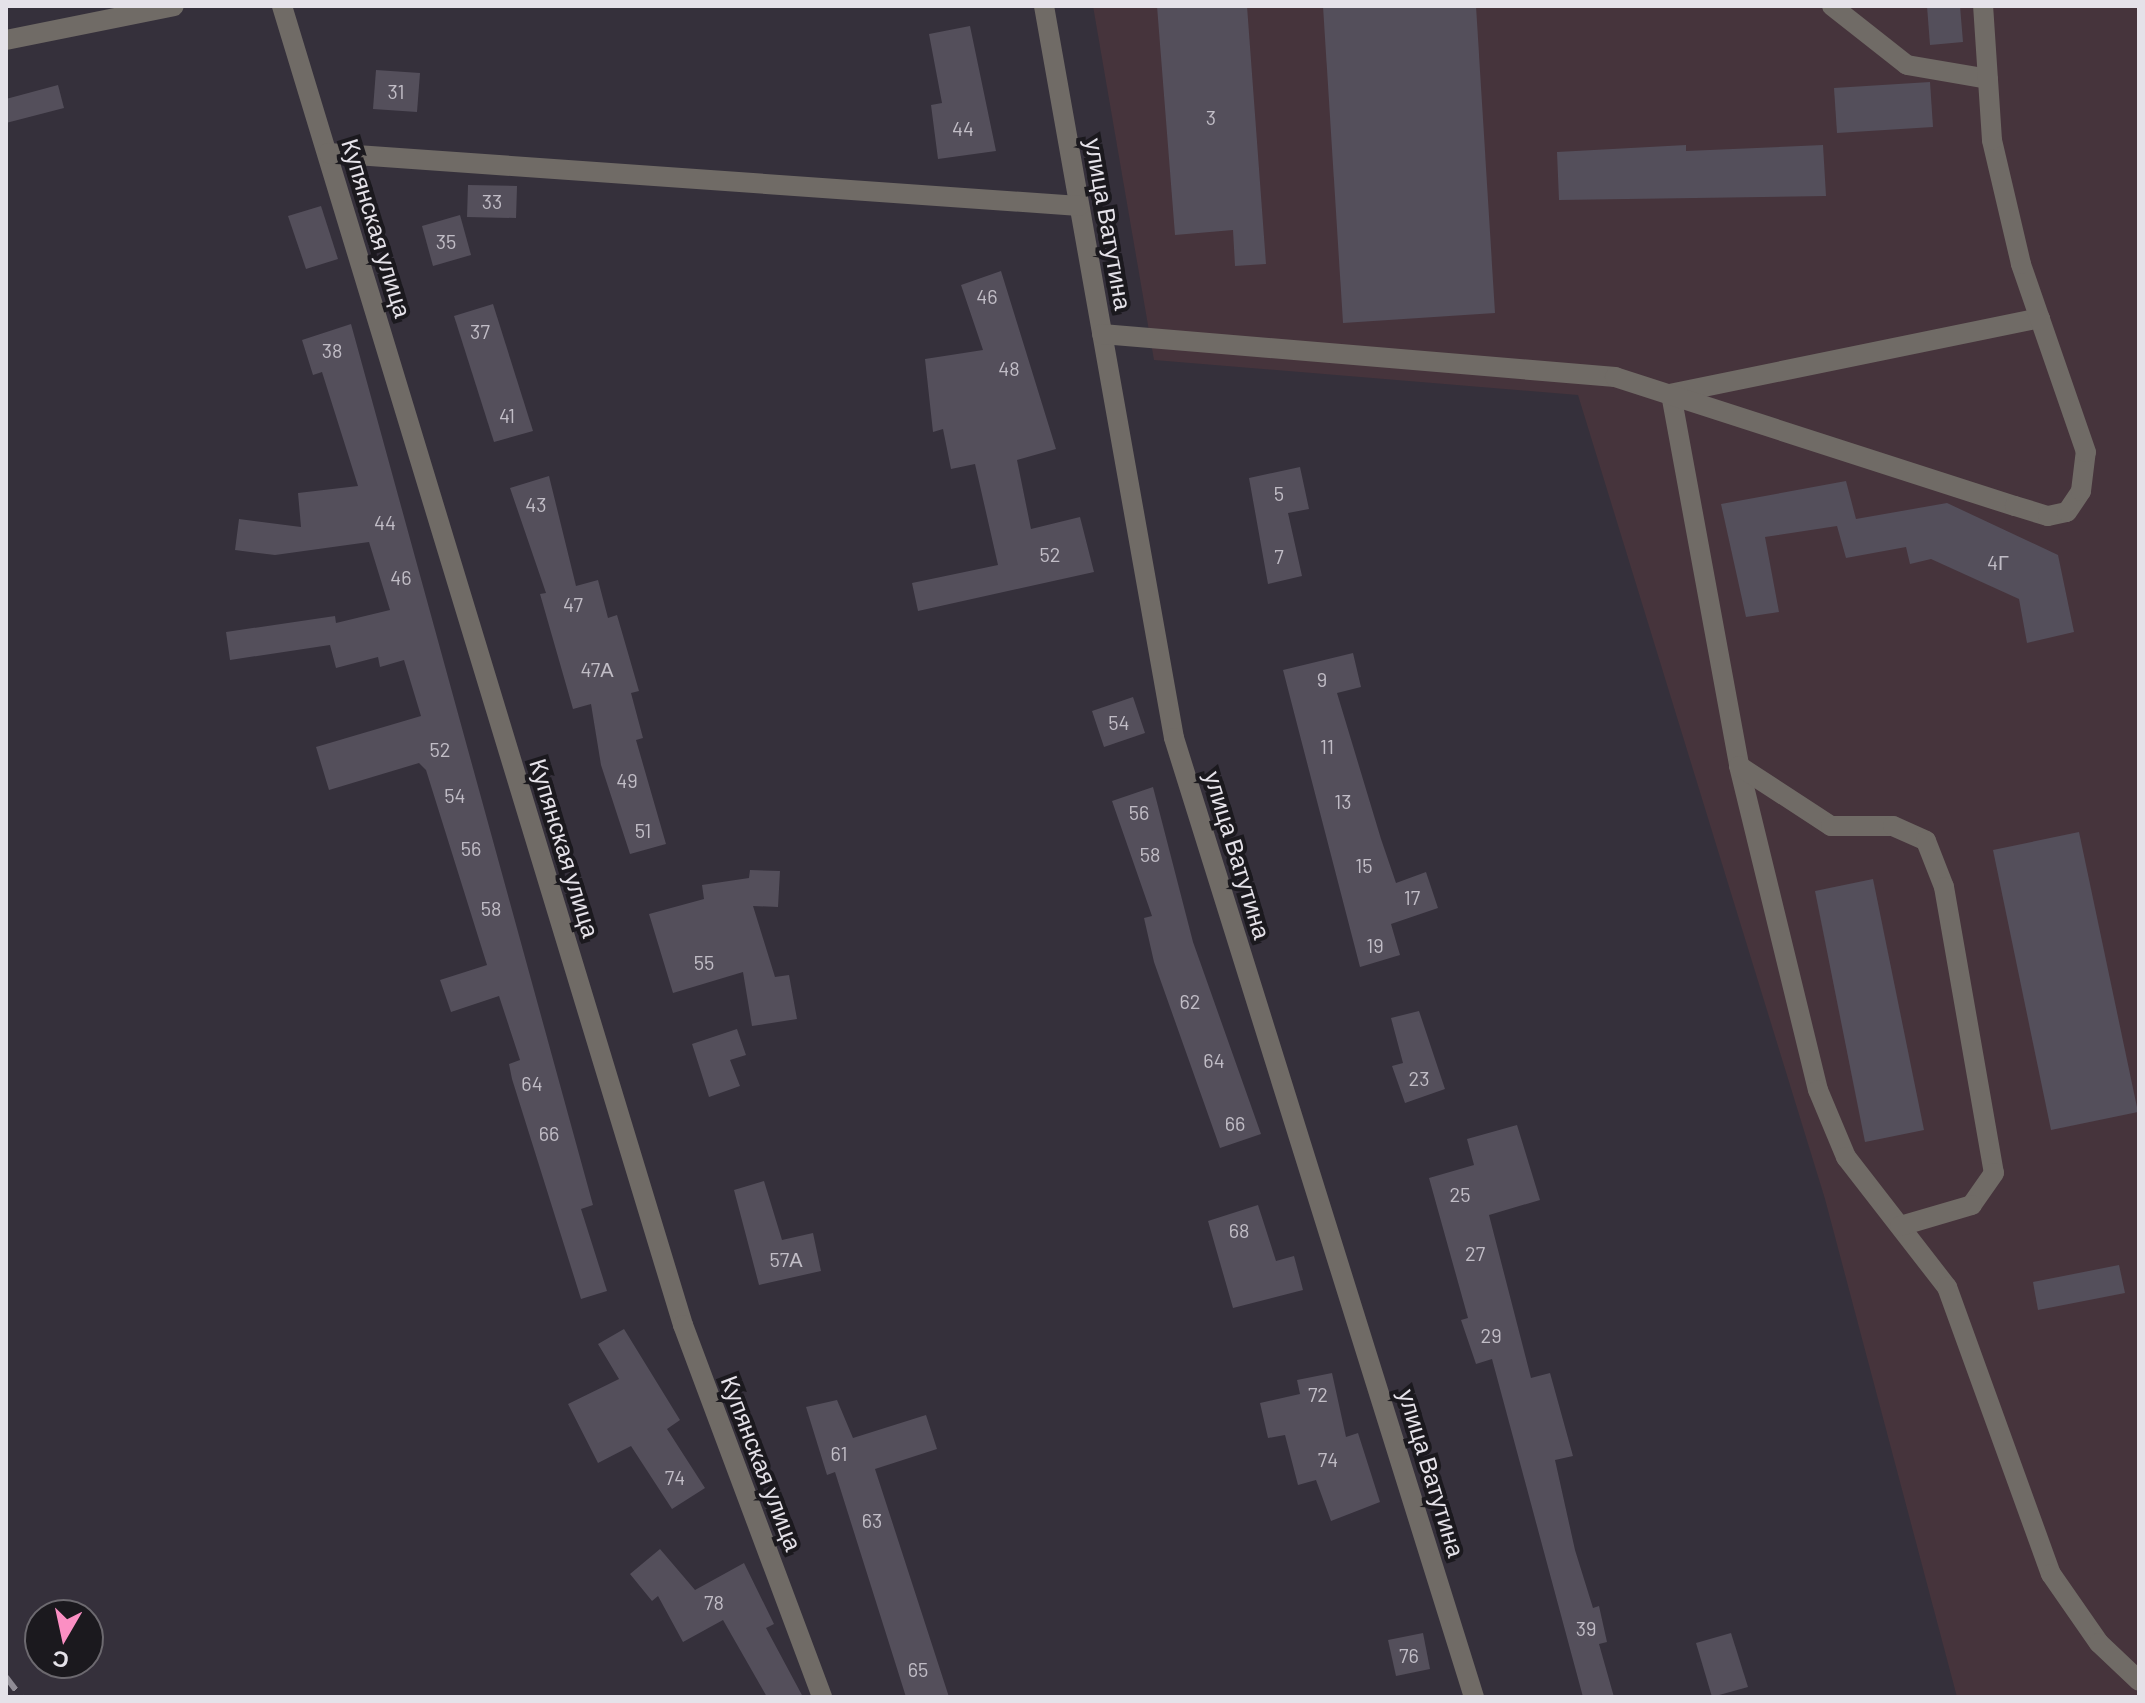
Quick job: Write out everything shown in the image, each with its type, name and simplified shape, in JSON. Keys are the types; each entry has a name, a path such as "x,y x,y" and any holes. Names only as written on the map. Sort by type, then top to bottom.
{"street":[{"path":"6,40 174,6"},
{"name":"Купянская улица","path":"282,6 683,1325 822,1697"},
{"name":"улица Ватутина","path":"1044,6 1174,738 1474,1697"},
{"path":"1832,6 1907,65 1988,79"},
{"path":"1102,334 1615,377 2057,514 2081,491 2086,452 2040,318 1992,140 1983,6"},
{"path":"328,153 1079,206"},
{"path":"1671,394 2040,318"},
{"path":"1671,394 1739,766 1818,1090 1846,1157 1947,1287 2051,1574 2099,1643 2139,1681"},
{"path":"1739,766 1831,826 1893,826 1926,841 1944,887 1994,1173 1972,1205 1900,1226"}],"shaded area":[{"path":"1093,6 2139,6 2139,1697 1957,1697 1825,1199 1578,395 1154,360"}],"building":[{"path":"1157,6 1247,6 1266,264 1235,266 1233,230 1175,235"},
{"path":"1323,6 1476,6 1495,313 1343,323"},
{"path":"1927,6 1960,6 1963,42 1930,45"},
{"path":"970,26 996,151 938,159 931,105 942,103 929,34"},
{"path":"376,70 420,73 417,112 373,109"},
{"path":"1930,82 1933,127 1837,133 1834,88"},
{"path":"58,85 64,108 6,123 6,99"},
{"path":"1686,145 1686,151 1823,145 1826,196 1559,200 1557,152"},
{"path":"468,185 517,186 516,218 467,217"},
{"path":"321,206 338,259 306,269 288,216"},
{"path":"460,215 471,255 433,266 422,226"},
{"path":"1001,271 1056,449 1017,460 1031,529 1080,517 1094,572 918,611 912,583 998,565 975,464 951,469 943,429 933,432 925,359 983,350 961,285"},
{"path":"493,304 533,431 494,442 454,316"},
{"path":"351,324 593,1205 581,1209 607,1291 581,1299 512,1079 509,1064 520,1060 499,996 451,1012 440,980 487,965 426,770 419,763 329,790 316,747 421,716 404,660 380,667 378,657 336,668 330,645 230,660 226,632 335,616 336,623 390,610 369,542 275,555 235,550 239,519 301,527 298,493 358,486 322,372 313,375 302,340"},
{"path":"1300,467 1309,509 1288,513 1302,576 1268,584 1249,478"},
{"path":"549,476 576,586 598,580 608,618 617,615 639,691 631,693 643,738 636,740 666,844 630,854 601,765 591,704 573,709 540,594 546,593 510,488"},
{"path":"1846,481 1856,519 1947,503 2058,555 2074,632 2027,643 2019,599 1931,559 1910,564 1906,547 1846,558 1837,526 1765,537 1779,612 1746,617 1721,504"},
{"path":"1353,653 1361,687 1337,693 1381,839 1396,883 1426,872 1438,908 1391,924 1400,955 1360,967 1283,670"},
{"path":"1133,697 1145,733 1104,747 1092,711"},
{"path":"1153,787 1193,942 1261,1134 1220,1148 1154,962 1144,918 1152,916 1112,801"},
{"path":"2079,832 2138,1112 2051,1130 1993,850"},
{"path":"750,870 780,871 778,907 753,906 775,977 789,975 797,1019 752,1026 743,972 673,993 649,914 704,899 702,885 749,878"},
{"path":"1873,879 1924,1130 1865,1142 1815,891"},
{"path":"1419,1011 1445,1089 1405,1103 1392,1066 1403,1063 1391,1018"},
{"path":"737,1029 746,1055 730,1060 740,1086 709,1097 692,1044"},
{"path":"1517,1125 1540,1200 1489,1215 1531,1378 1550,1373 1573,1456 1555,1460 1575,1550 1593,1608 1599,1606 1607,1642 1599,1644 1614,1697 1583,1697 1492,1359 1476,1364 1461,1320 1468,1318 1429,1178 1474,1165 1467,1139"},
{"path":"764,1181 782,1240 813,1233 821,1271 759,1285 734,1190"},
{"path":"1258,1205 1276,1261 1294,1256 1303,1290 1233,1308 1208,1221"},
{"path":"2119,1265 2125,1293 2038,1310 2033,1282"},
{"path":"624,1329 680,1420 667,1429 705,1488 672,1509 631,1446 598,1463 568,1404 619,1379 598,1344"},
{"path":"1332,1373 1346,1437 1358,1433 1380,1502 1331,1521 1316,1480 1298,1485 1285,1435 1268,1438 1260,1403 1300,1394 1297,1380"},
{"path":"837,1400 853,1438 926,1415 937,1449 875,1469 949,1697 906,1697 835,1472 827,1475 806,1407"},
{"path":"660,1549 695,1590 744,1563 774,1624 766,1628 803,1697 767,1697 723,1620 683,1642 658,1596 652,1601 630,1574"},
{"path":"1423,1633 1430,1669 1396,1676 1388,1640"},
{"path":"1731,1633 1748,1687 1712,1697 1696,1643"}],"railway":[{"path":"6,1677 21,1697"}]}
